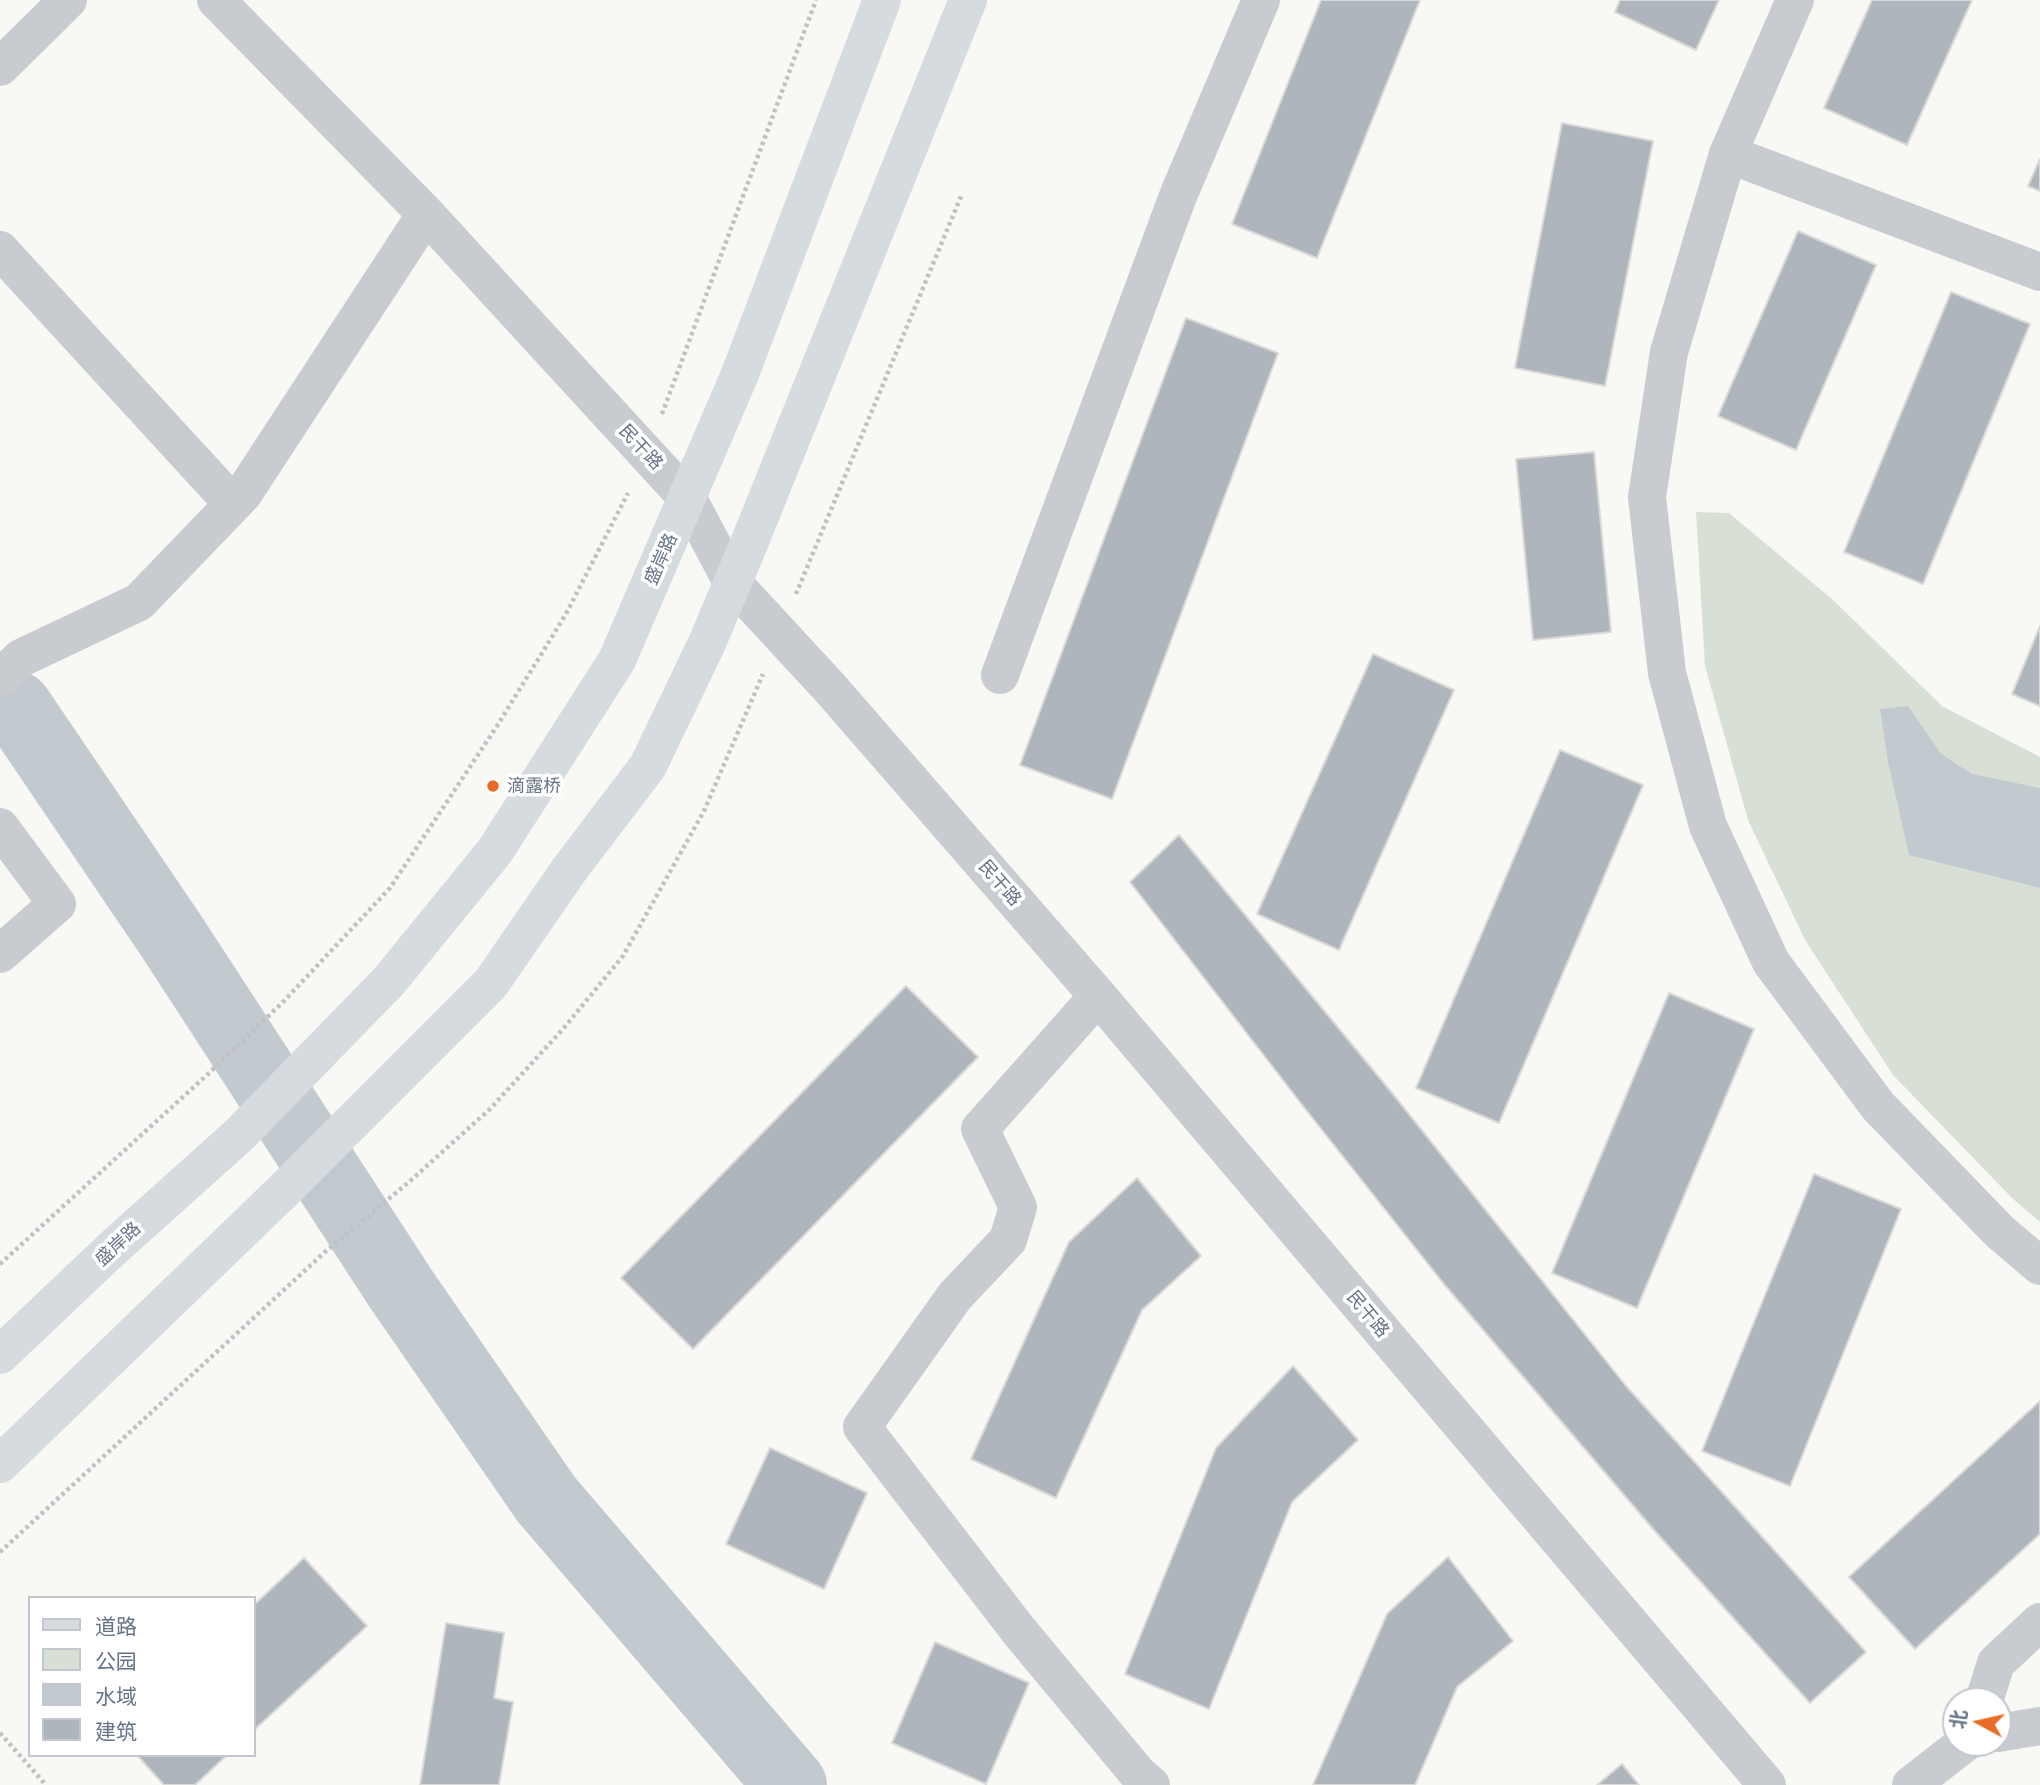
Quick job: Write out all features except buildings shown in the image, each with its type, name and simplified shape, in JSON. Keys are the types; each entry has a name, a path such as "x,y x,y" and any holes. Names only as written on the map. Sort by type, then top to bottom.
{"main road":[{"name":"盛岸路","path":"0,1355 113,1248 239,1135 389,981 495,851 617,660 740,374 883,0"},
{"path":"0,1464 282,1192 491,983 569,870 648,766 707,643 968,0"}],"street":[{"path":"0,67 68,0"},
{"name":"民干路","path":"216,0 426,214 688,499 732,582 831,688 1098,996 1767,1785"},
{"path":"1000,675 1178,197 1261,0"},
{"path":"1795,0 1727,154 1669,352 1647,496 1667,673 1708,826 1770,962 1878,1106 2000,1232 2040,1266"},
{"path":"1727,154 2040,272"},
{"path":"0,678 21,658 139,601 243,494 426,214"},
{"path":"0,250 233,504"},
{"path":"0,827 57,904 0,954"},
{"path":"1098,996 980,1129 1018,1207 1008,1240 955,1296 862,1427 1019,1631 1138,1774 1151,1785"},
{"path":"1988,1687 1996,1663 2040,1622"},
{"path":"2012,1730 2040,1726"},
{"path":"1911,1785 1947,1757"}],"path":[{"path":"0,1264 285,1000 390,888 441,813 566,614 615,522 647,454 817,0"},
{"path":"0,1552 325,1252 409,1182 490,1109 563,1029 624,956 704,811 962,194"},
{"path":"0,1733 46,1785"}],"green space":[{"path":"1696,512 1729,513 1832,599 1942,706 2040,757 2040,1222 2012,1198 1893,1075 1805,940 1748,820 1705,666"}],"water":[{"path":"1908,706 1941,754 1972,774 2040,788 2040,888 1909,855 1888,762 1880,709"}],"waterway":[{"path":"16,707 172,937 401,1289 546,1499 791,1785"}],"place":[{"name":"滴露桥","path":"493,786"}]}
